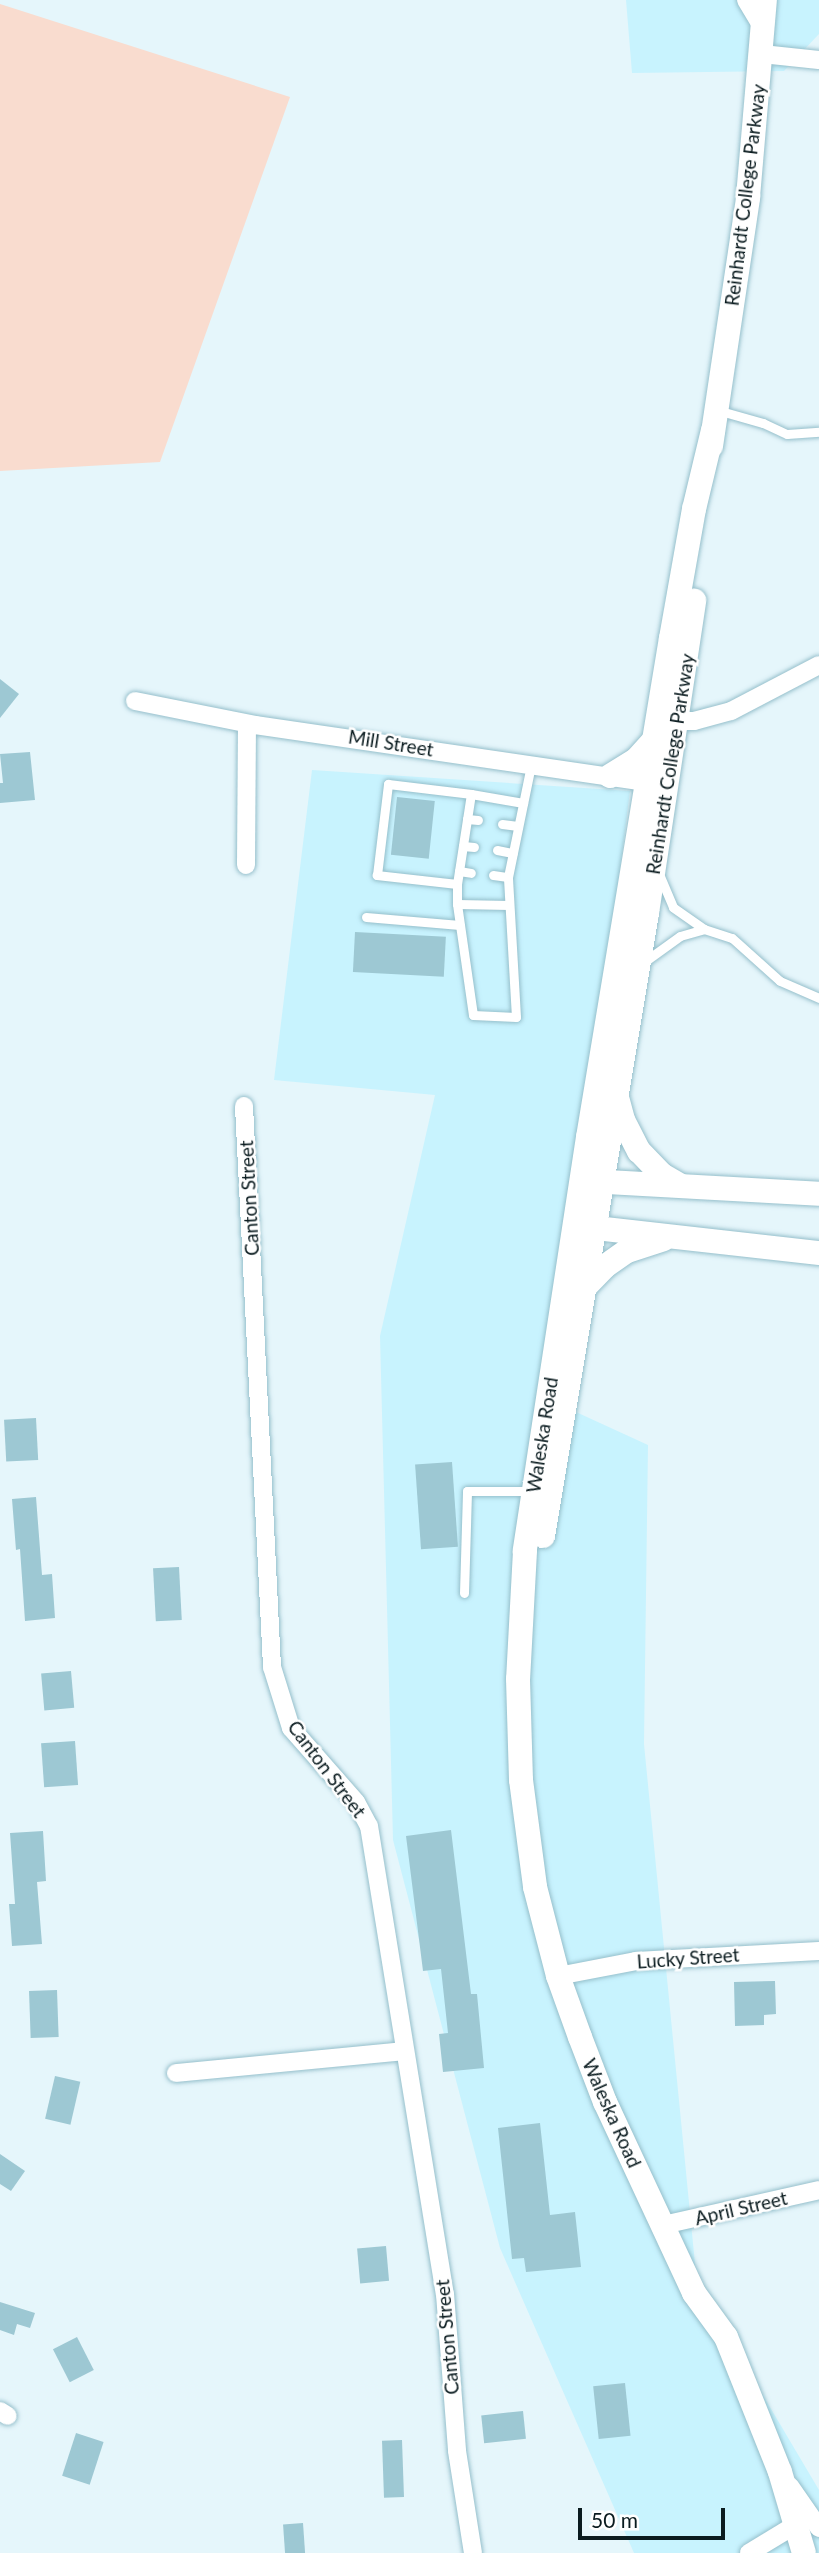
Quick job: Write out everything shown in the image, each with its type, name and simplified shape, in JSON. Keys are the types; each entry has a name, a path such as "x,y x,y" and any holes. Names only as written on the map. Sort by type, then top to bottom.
{"main road":[{"name":"Reinhardt College Parkway","path":"645,858 678,721 706,512 714,420 748,197 765,0"},
{"name":"Reinhardt College Parkway","path":"592,1182 617,1096 638,968 648,782 694,509 714,420"},
{"path":"610,776 636,761 655,738"},
{"path":"645,858 585,1227 819,1253"},
{"path":"617,1096 623,1120 639,1151 662,1175 679,1185"},
{"path":"592,1182 819,1194"},
{"name":"Waleska Road","path":"520,1646 540,1552 585,1287 585,1227"},
{"name":"Waleska Road","path":"585,1227 533,1491 524,1551 520,1646 521,1780 536,1887 558,1976 605,2102 694,2294 726,2337 780,2472 807,2527 804,2553"},
{"path":"585,1287 604,1267 627,1251 673,1237"}],"street":[{"path":"746,0 763,42 819,60"},
{"path":"678,721 694,721 731,711 819,665"},
{"name":"Mill Street","path":"135,701 247,724 648,782"},
{"path":"246,865 247,724"},
{"name":"Canton Street","path":"244,1106 270,1563 272,1667 291,1728 356,1802 369,1826 381,1883 404,2051 445,2294 457,2451 473,2553"},
{"name":"Lucky Street","path":"558,1976 636,1961 819,1951"},
{"path":"176,2073 404,2051"},
{"name":"April Street","path":"663,2225 819,2190"},
{"path":"749,2553 807,2527"}],"lane":[{"path":"714,420 763,424 787,434 819,432"},
{"path":"471,794 457,884 457,904 473,1015 516,1017 508,877 531,765"},
{"path":"457,884 377,875 388,784 523,803"},
{"path":"467,819 478,820"},
{"path":"502,824 518,826"},
{"path":"463,846 474,848"},
{"path":"497,850 513,853"},
{"path":"645,858 673,906 704,929 732,938 780,981 819,998"},
{"path":"459,871 471,873"},
{"path":"493,875 508,877"},
{"path":"457,904 509,905"},
{"path":"366,917 460,925"},
{"path":"638,968 668,942 704,929"},
{"path":"464,1592 467,1491 533,1491"}],"shaded area":[{"path":"626,0 819,0 819,34 784,71 632,73"},
{"path":"0,4 290,97 160,462 0,471"},
{"path":"312,770 630,791 552,1401 648,1445 644,1744 697,2284 819,2490 819,2553 634,2553 500,2248 393,1840 380,1336 435,1095 274,1080"}],"building":[{"path":"0,679 19,694 0,718"},
{"path":"30,752 35,800 0,803 0,783 3,783 0,754"},
{"path":"397,797 435,801 429,859 391,855"},
{"path":"355,932 446,937 444,977 353,972"},
{"path":"36,1418 38,1460 6,1462 4,1420"},
{"path":"452,1462 458,1547 421,1549 415,1465"},
{"path":"36,1497 42,1575 52,1574 55,1618 25,1621 20,1549 16,1550 12,1499"},
{"path":"179,1567 182,1620 156,1621 153,1568"},
{"path":"71,1671 74,1708 44,1710 41,1674"},
{"path":"75,1741 78,1785 44,1787 41,1743"},
{"path":"451,1830 471,1994 477,1994 484,2068 443,2072 439,2034 448,2033 441,1969 423,1971 406,1836"},
{"path":"43,1831 46,1881 37,1882 42,1944 12,1946 9,1904 15,1904 10,1833"},
{"path":"775,1981 776,2014 764,2015 764,2025 735,2026 734,1982"},
{"path":"57,1990 59,2037 31,2038 29,1991"},
{"path":"55,2076 80,2082 70,2125 45,2119"},
{"path":"540,2123 550,2215 575,2212 581,2267 526,2272 524,2258 512,2259 498,2128"},
{"path":"0,2154 25,2171 11,2191 0,2184"},
{"path":"386,2246 389,2281 360,2283 357,2249"},
{"path":"0,2302 35,2313 30,2328 17,2324 14,2335 0,2330"},
{"path":"77,2337 94,2370 70,2382 53,2349"},
{"path":"625,2383 631,2436 599,2439 593,2386"},
{"path":"523,2411 526,2439 484,2443 481,2415"},
{"path":"76,2433 104,2442 90,2485 62,2476"},
{"path":"402,2440 404,2497 384,2498 382,2441"},
{"path":"303,2523 305,2553 285,2553 283,2524"}]}
